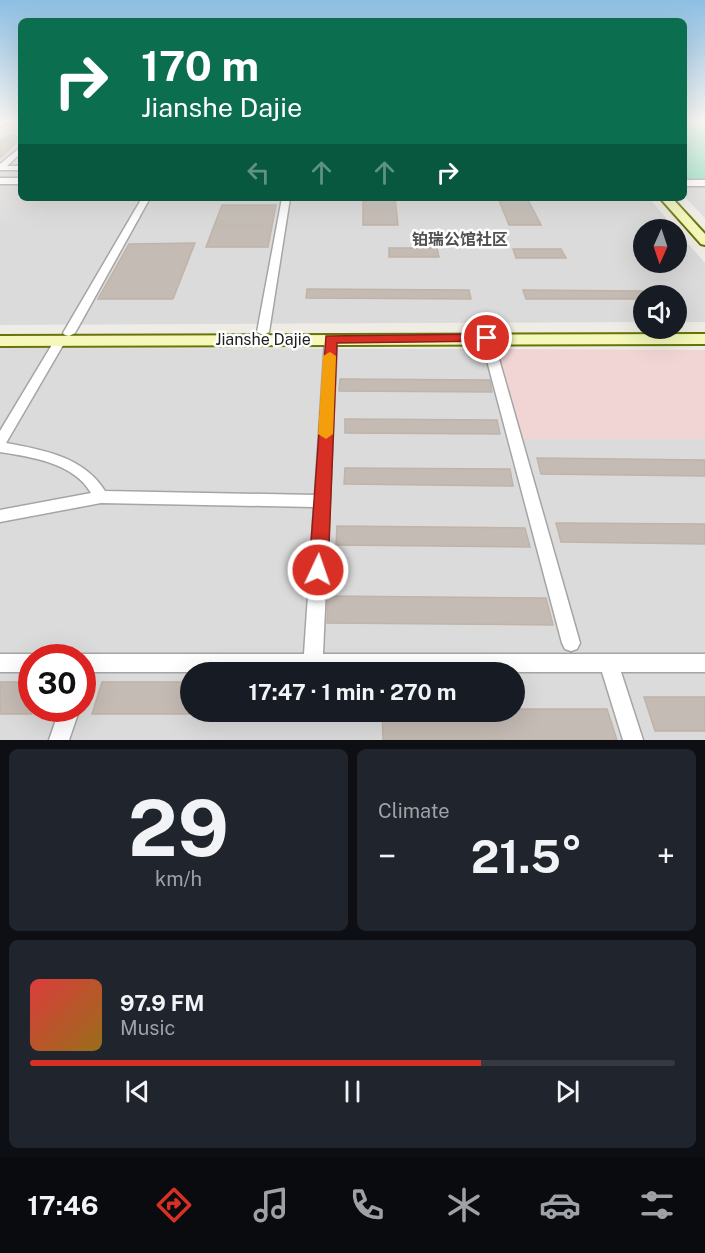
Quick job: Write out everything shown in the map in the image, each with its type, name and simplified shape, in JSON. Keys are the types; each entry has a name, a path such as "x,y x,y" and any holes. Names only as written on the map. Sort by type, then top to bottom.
{"main road":[{"path":"669,201 705,241"},
{"path":"676,201 705,232"},
{"name":"Jianshe Dajie","path":"0,340 263,332 705,332"},
{"name":"Jianshe Dajie","path":"0,333 65,337 705,339"}],"street":[{"path":"12,158 0,168 18,168"},
{"path":"0,181 18,181"},
{"path":"687,183 705,183"},
{"path":"0,442 65,337 144,201"},
{"path":"263,332 285,201"},
{"path":"487,338 571,644"},
{"path":"313,662 331,339"},
{"path":"0,447 59,462 89,478 101,497"},
{"path":"0,516 101,497 322,501"},
{"path":"525,662 705,663"},
{"path":"608,662 633,740"},
{"path":"0,663 18,663"},
{"path":"96,665 180,664"},
{"path":"59,740 65,722"}],"shaded area":[{"path":"0,158 18,158 18,201 652,201 667,219 633,219 633,273 687,273 687,242 705,263 705,322 687,322 687,285 633,285 633,322 0,325"},
{"path":"687,186 705,186 705,218 687,199"},
{"path":"0,348 494,349 519,439 705,439 705,740 0,740"},
{"path":"494,349 705,350 705,439 519,439"}],"green space":[{"path":"687,158 705,158 705,179 687,179"}],"building":[{"path":"363,201 395,201 398,225 363,225"},
{"path":"499,201 529,201 541,225 509,225"},
{"path":"222,205 276,205 268,247 206,247"},
{"path":"195,243 173,299 98,299 129,244"},
{"path":"389,248 437,248 439,257 389,257"},
{"path":"513,249 561,249 566,258 516,258"},
{"path":"307,289 469,290 471,299 306,298"},
{"path":"523,290 633,291 633,299 526,299"},
{"path":"340,379 490,380 492,392 339,391"},
{"path":"345,419 497,420 500,434 345,433"},
{"path":"537,458 705,460 705,476 541,474"},
{"path":"345,468 510,469 513,486 344,484"},
{"path":"556,523 705,524 705,544 561,542"},
{"path":"337,526 525,528 530,547 336,545"},
{"path":"328,596 546,598 553,625 327,623"},
{"path":"0,682 18,682 18,714 0,714"},
{"path":"102,682 180,682 180,714 96,714 96,701"},
{"path":"644,697 705,697 705,731 655,731"},
{"path":"525,709 607,709 617,740 383,740 382,722 525,722"}],"slow traffic":[{"path":"326,434 330,356"}],"district":[{"name":"铂瑞公馆社区","path":"460,239"}],"route":[{"path":"318,570 331,339 487,338"}]}
